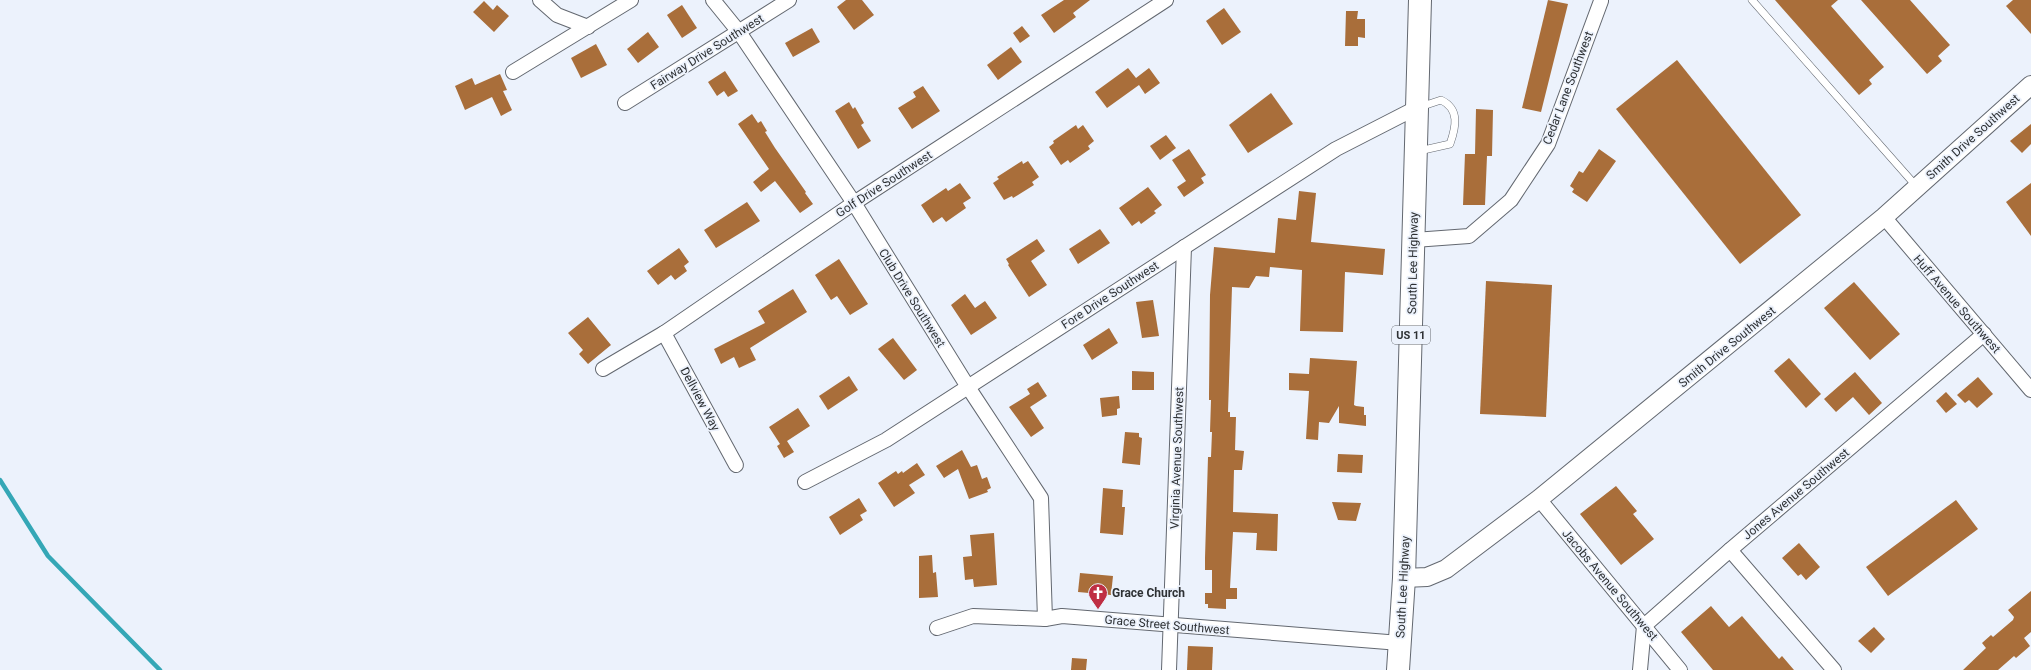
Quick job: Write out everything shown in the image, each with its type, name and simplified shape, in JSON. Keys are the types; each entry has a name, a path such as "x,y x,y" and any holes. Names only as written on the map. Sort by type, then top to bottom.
{"main road":[{"name":"South Lee Highway","path":"1398,670 1404,578 1420,0"}],"street":[{"path":"540,0 557,14 588,27"},
{"path":"513,72 631,0"},
{"name":"Club Drive Southwest","path":"713,0 739,32 854,204 968,387 1041,498 1045,619"},
{"name":"Fairway Drive Southwest","path":"625,103 789,0"},
{"name":"Golf Drive Southwest","path":"603,369 664,333 854,204 1166,0"},
{"name":"Cedar Lane Southwest","path":"1414,240 1469,236 1511,200 1548,144 1603,0"},
{"name":"Smith Drive Southwest","path":"1404,578 1427,577 1446,569 1539,499 1884,217 2031,85"},
{"name":"Fore Drive Southwest","path":"805,482 886,440 1336,149 1416,108"},
{"name":"Huff Avenue Southwest","path":"1884,217 2031,390"},
{"name":"Virginia Avenue Southwest","path":"1169,670 1184,247"},
{"name":"Dellview Way","path":"664,333 736,465"},
{"name":"Jones Avenue Southwest","path":"1644,626 1730,550 1984,334"},
{"name":"Jacobs Avenue Southwest","path":"1539,499 1680,670"},
{"path":"1730,550 1834,670"},
{"name":"Grace Street Southwest","path":"937,628 973,616 1045,619 1062,616 1400,643"},
{"path":"1640,670 1644,626"}],"lane":[{"path":"1752,0 1917,188"},
{"path":"1416,108 1441,100 1449,104 1455,117 1455,128 1450,144 1416,152"}],"building":[{"path":"846,0 862,0 874,15 854,30 837,7"},
{"path":"1064,0 1090,0 1073,13 1076,17 1054,33 1041,15"},
{"path":"1548,0 1568,4 1541,112 1522,108"},
{"path":"1775,0 1838,0 1831,6 1884,67 1869,80 1872,84 1859,95"},
{"path":"1861,0 1910,0 1950,45 1938,56 1942,61 1927,74"},
{"path":"2013,0 2031,0 2031,34 2006,6"},
{"path":"484,1 493,10 497,5 509,16 494,32 473,12"},
{"path":"682,5 697,28 682,38 667,15"},
{"path":"1224,8 1241,32 1222,45 1206,21"},
{"path":"1346,11 1358,11 1357,19 1365,19 1365,38 1358,37 1358,46 1345,46"},
{"path":"1022,26 1030,36 1020,43 1013,33"},
{"path":"812,28 820,42 793,57 785,43"},
{"path":"648,32 659,47 638,63 627,49"},
{"path":"596,44 607,65 581,78 571,58"},
{"path":"1011,47 1022,62 998,80 987,65"},
{"path":"1677,60 1801,215 1740,264 1616,109"},
{"path":"1128,68 1136,78 1149,68 1160,83 1145,94 1139,85 1107,108 1095,92"},
{"path":"725,71 738,91 728,97 724,91 717,96 708,82"},
{"path":"500,74 507,90 503,91 512,110 501,116 492,97 465,110 455,86 472,78 475,85"},
{"path":"923,86 940,111 912,129 898,108 916,97 913,92"},
{"path":"1271,93 1293,124 1248,153 1229,125"},
{"path":"849,102 853,109 855,107 864,123 861,125 871,141 858,149 835,111"},
{"path":"1476,109 1493,110 1492,156 1487,156 1485,205 1463,205 1465,154 1475,154"},
{"path":"752,114 758,123 761,121 767,131 765,132 775,148 813,204 800,213 775,181 761,192 753,182 769,169 738,124"},
{"path":"2031,124 2031,144 2022,153 2010,141"},
{"path":"1076,125 1078,129 1083,125 1094,141 1088,146 1090,149 1070,163 1068,160 1061,165 1049,147 1054,143 1053,141"},
{"path":"1166,135 1176,148 1160,160 1150,146"},
{"path":"1189,149 1206,175 1201,178 1204,183 1184,197 1177,187 1186,181 1172,160"},
{"path":"1599,149 1616,161 1587,202 1572,192 1574,189 1570,186 1579,171 1583,173"},
{"path":"1022,161 1023,164 1028,161 1039,177 1032,182 1034,185 1013,198 1012,196 1004,200 993,183 999,179 997,177"},
{"path":"960,183 971,198 963,203 966,208 946,222 942,217 933,223 921,205 946,188 948,191"},
{"path":"2031,183 2031,236 2006,202"},
{"path":"1148,187 1162,205 1154,211 1156,213 1141,224 1139,221 1132,226 1119,208"},
{"path":"1299,191 1316,193 1311,242 1385,249 1383,275 1345,272 1343,332 1300,331 1302,270 1270,267 1269,277 1256,276 1249,288 1232,287 1228,412 1230,412 1230,417 1236,417 1235,450 1244,451 1242,470 1234,470 1233,512 1278,514 1277,551 1256,550 1257,533 1233,532 1230,588 1237,588 1237,599 1226,599 1226,609 1208,608 1208,604 1205,604 1205,593 1212,593 1212,570 1205,570 1205,558 1208,457 1211,457 1212,432 1210,432 1211,400 1209,400 1210,295 1214,247 1275,253 1278,218 1296,220"},
{"path":"747,202 760,221 716,248 704,230"},
{"path":"1100,229 1110,243 1078,264 1069,249"},
{"path":"1037,239 1045,251 1031,261 1047,285 1029,297 1008,265 1009,264 1006,259"},
{"path":"679,248 689,262 684,266 687,271 675,280 671,275 658,285 647,271"},
{"path":"839,259 868,304 850,315 837,296 831,300 815,275"},
{"path":"1486,281 1552,285 1546,417 1480,414"},
{"path":"1854,282 1900,334 1870,360 1824,308"},
{"path":"793,289 807,312 750,348 756,360 739,368 734,357 721,364 714,349 765,323 758,311"},
{"path":"965,294 975,308 985,301 997,318 971,335 951,305"},
{"path":"1153,300 1159,336 1142,338 1136,302"},
{"path":"588,317 611,345 588,364 579,354 583,350 568,333"},
{"path":"1109,328 1118,343 1092,360 1083,345"},
{"path":"893,338 917,370 904,380 878,349"},
{"path":"1310,358 1357,361 1354,405 1364,407 1366,426 1339,423 1339,406 1329,423 1319,422 1318,440 1306,439 1309,391 1289,390 1289,373 1309,374"},
{"path":"1789,358 1821,394 1806,408 1774,371"},
{"path":"1132,371 1154,372 1154,390 1132,390"},
{"path":"1855,372 1882,403 1869,415 1853,397 1836,412 1824,399"},
{"path":"849,376 858,390 828,410 819,396"},
{"path":"1978,377 1993,394 1977,408 1969,400 1965,403 1957,395"},
{"path":"1038,382 1047,396 1030,407 1044,428 1031,437 1009,407 1030,394 1027,389"},
{"path":"1946,392 1957,404 1946,413 1936,401"},
{"path":"1119,396 1120,408 1117,409 1117,415 1102,417 1100,398"},
{"path":"798,408 810,426 787,441 794,452 784,458 777,446 780,444 769,427"},
{"path":"1125,432 1139,433 1139,437 1142,438 1140,465 1122,463"},
{"path":"962,450 971,467 977,465 982,479 987,477 991,488 987,490 988,492 969,499 958,469 944,478 936,466"},
{"path":"1338,454 1363,455 1362,473 1337,472"},
{"path":"917,463 925,475 909,485 915,493 894,507 878,483 896,471 898,474 902,471 903,473"},
{"path":"1616,486 1637,511 1633,514 1654,539 1621,565 1580,514"},
{"path":"1103,488 1123,490 1122,507 1125,507 1123,535 1100,533"},
{"path":"859,498 867,511 860,515 863,520 840,535 829,517"},
{"path":"1956,500 1978,529 1888,596 1866,567"},
{"path":"1332,502 1361,503 1356,521 1338,520"},
{"path":"994,533 997,585 974,587 973,579 965,580 963,557 972,556 970,535"},
{"path":"1799,543 1820,567 1806,580 1801,574 1798,576 1782,558"},
{"path":"932,555 933,573 936,572 938,597 919,598 919,556"},
{"path":"1080,573 1113,576 1111,595 1078,592"},
{"path":"2031,591 2031,632 2024,638 2030,646 2016,658 2014,656 1998,670 1963,670 1986,648 1982,643 1991,635 1993,637 2013,620 2014,617 2008,610"},
{"path":"1711,606 1729,627 1742,616 1779,659 1782,656 1794,670 1713,670 1681,632"},
{"path":"1874,627 1885,639 1871,653 1858,641"},
{"path":"1188,646 1213,647 1212,670 1187,670"},
{"path":"1072,658 1087,659 1086,670 1071,670"}],"waterway":[{"path":"0,480 48,556 160,670"}],"place":[{"name":"Grace Church","path":"1098,610"}]}
